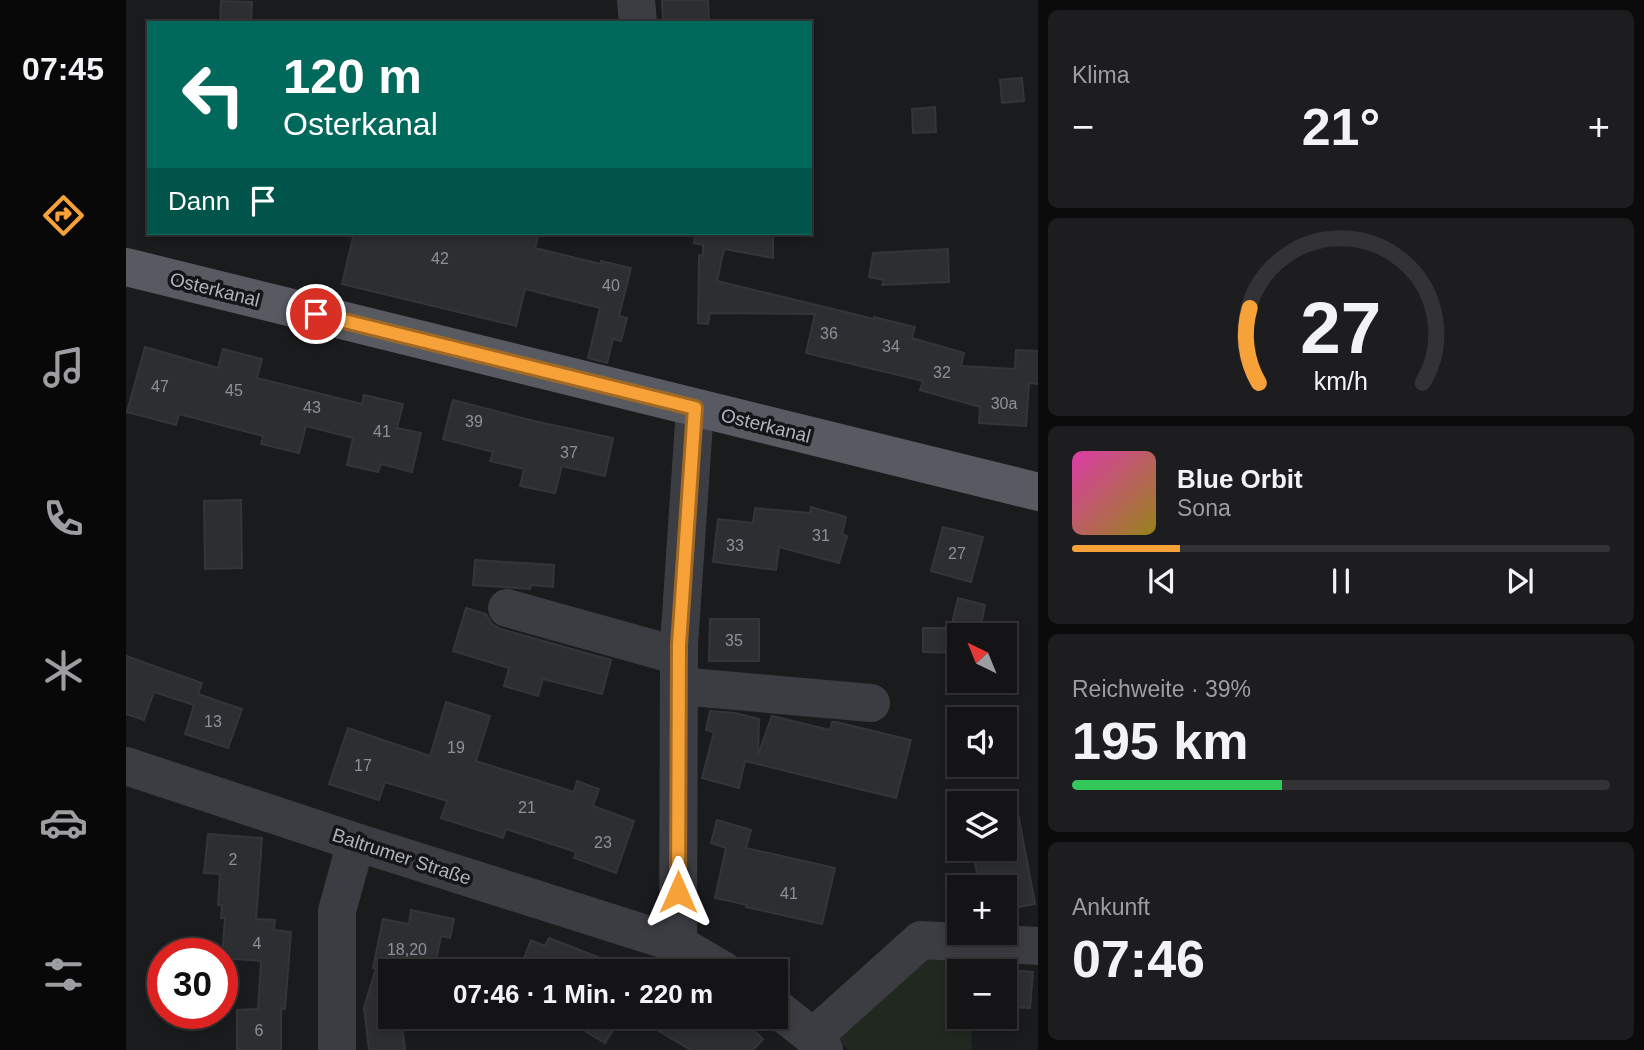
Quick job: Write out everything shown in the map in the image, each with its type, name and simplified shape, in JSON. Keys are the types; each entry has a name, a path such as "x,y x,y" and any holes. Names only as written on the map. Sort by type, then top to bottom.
{"main road":[{"name":"Osterkanal","path":"126,267 1038,492"}],"street":[{"path":"636,0 638,21"},
{"path":"678,944 679,671 695,408"},
{"path":"508,608 679,671 871,703"},
{"name":"Baltrumer Straße","path":"126,766 678,944 704,959"},
{"path":"337,1050 337,911 356,842"},
{"path":"788,1018 818,1043 921,940 1038,946"}],"shaded area":[{"path":"923,952 969,959 947,959 947,1029 971,1029 972,1050 848,1050 833,1033"}],"building":[{"path":"662,0 708,0 709,21 663,21"},
{"path":"221,1 252,2 251,21 220,21"},
{"path":"1022,78 1024,101 1002,103 1000,80"},
{"path":"935,107 936,132 913,133 912,109"},
{"path":"354,235 538,235 535,248 601,264 601,261 631,268 619,316 627,318 621,341 613,339 607,363 588,358 600,308 525,289 516,326 342,284"},
{"path":"695,235 773,235 773,258 724,249 717,281 915,327 912,338 964,353 961,366 1015,369 1016,350 1038,351 1038,384 1029,383 1026,426 979,423 980,407 920,390 923,381 806,353 815,314 710,313 708,324 698,323 699,255 703,256 703,245 694,243"},
{"path":"948,249 949,282 882,285 884,280 869,277 873,253"},
{"path":"145,347 218,368 223,349 262,359 257,378 362,404 364,395 403,404 397,428 421,433 412,472 381,464 378,472 347,465 353,438 306,426 299,453 261,444 263,436 179,414 176,425 127,412"},
{"path":"453,400 613,438 605,476 562,466 555,493 520,486 524,469 490,461 493,452 443,439"},
{"path":"241,500 242,568 205,569 204,501"},
{"path":"811,507 846,517 842,534 847,536 839,563 779,547 776,570 713,562 718,519 753,523 755,508 810,513"},
{"path":"943,527 983,537 971,582 931,571"},
{"path":"475,560 554,565 553,587 531,585 530,589 473,585"},
{"path":"958,598 985,605 981,623 952,623"},
{"path":"466,608 486,614 492,624 501,629 611,660 602,694 543,679 538,696 504,686 509,668 453,651"},
{"path":"710,619 759,619 759,661 709,661"},
{"path":"923,628 947,628 947,653 923,652"},
{"path":"126,656 202,683 198,694 242,709 228,748 185,734 194,705 154,692 144,720 126,714"},
{"path":"446,702 490,716 476,761 574,792 577,781 599,789 593,806 634,821 616,873 574,858 576,852 506,829 503,838 441,818 447,801 385,782 379,800 329,784 348,728 430,756"},
{"path":"710,711 759,719 758,755 772,716 830,730 832,722 836,722 911,740 896,798 745,761 739,788 702,778 714,732 706,730"},
{"path":"1017,808 1035,904 1017,907 1017,875 977,875 975,861 1017,861"},
{"path":"717,820 751,830 746,848 835,868 822,924 715,898 726,848 711,843"},
{"path":"208,834 262,838 256,919 275,920 274,930 291,932 285,1009 281,1009 281,1050 237,1050 238,1010 258,1009 261,961 238,959 238,938 224,938 225,918 221,918 222,905 218,905 220,874 204,873"},
{"path":"411,910 454,919 450,938 441,936 436,959 378,959 378,1029 402,1029 405,1050 369,1050 364,1008 376,968 373,968 383,919 409,924"},
{"path":"549,938 603,959 524,959 531,940 545,946"},
{"path":"1017,971 1033,972 1030,1008 1017,1008"},
{"path":"588,1029 614,1029 605,1043 586,1032"},
{"path":"655,1029 752,1029 763,1039 753,1050 691,1050"}],"route":[{"path":"316,314 695,408 679,645 678,892"}]}
